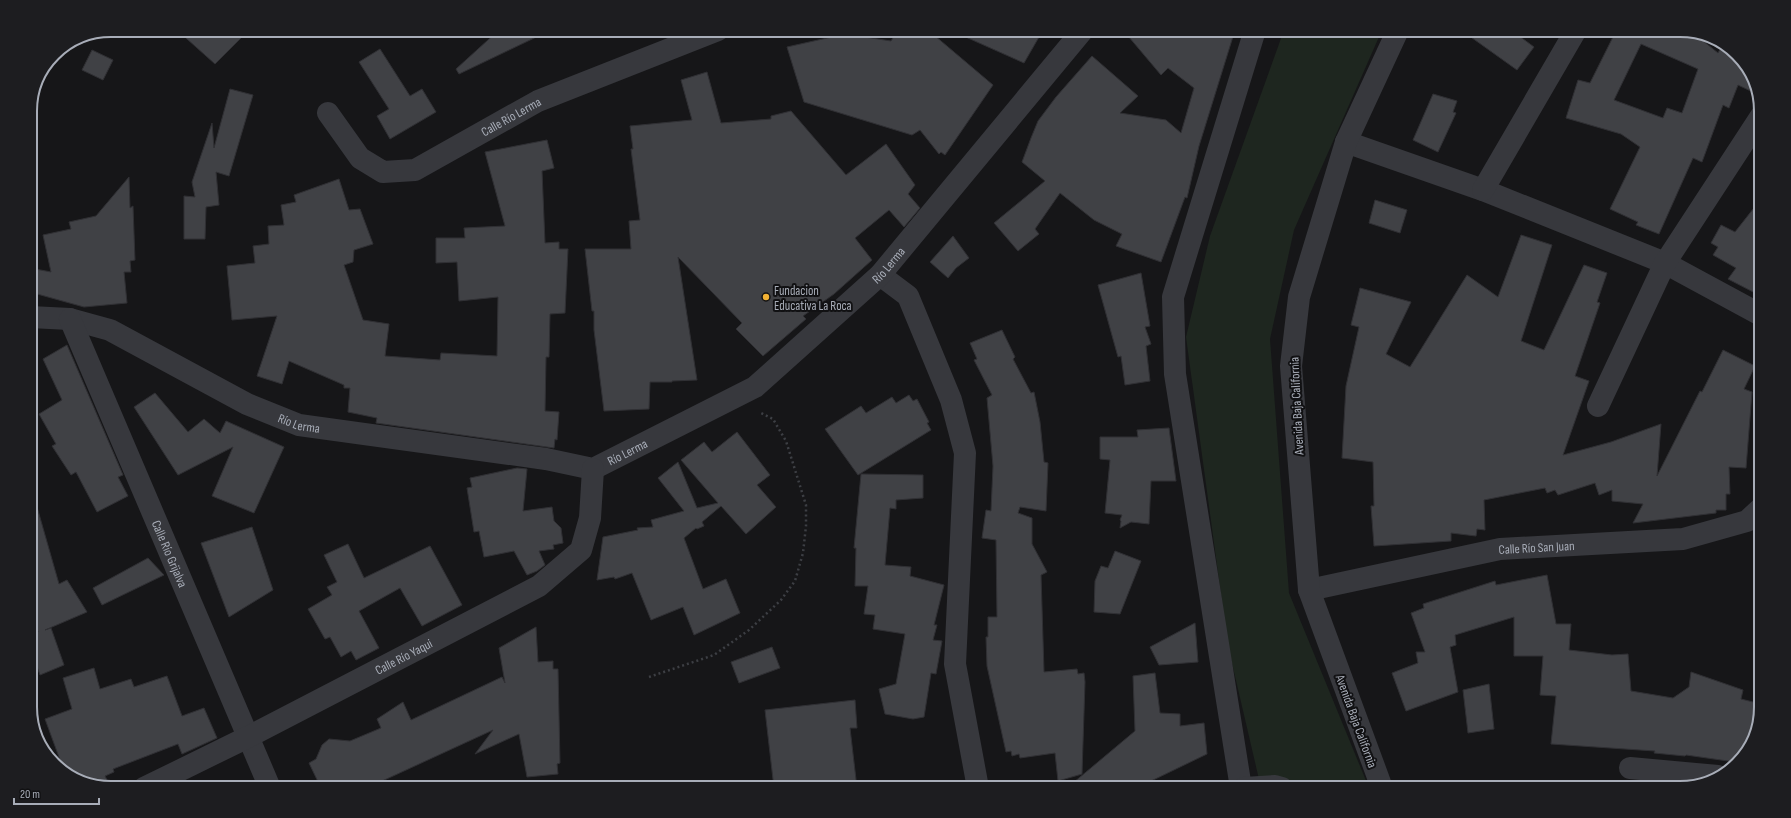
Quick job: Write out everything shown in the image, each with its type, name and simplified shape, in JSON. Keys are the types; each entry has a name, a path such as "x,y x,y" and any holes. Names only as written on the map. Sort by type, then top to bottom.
{"street":[{"name":"Calle Río Lerma","path":"328,113 360,158 383,172 415,170 538,101 700,37"},
{"name":"Río Lerma","path":"37,317 70,319 110,330 247,404 299,425 546,459 593,469 755,387 880,275 1077,37"},
{"path":"1241,781 1175,374 1173,297 1253,37"},
{"name":"Avenida Baja California","path":"1379,781 1309,590 1291,366 1299,297 1346,142 1395,37"},
{"path":"1483,190 1572,37"},
{"path":"1598,406 1665,263 1754,127"},
{"path":"1346,142 1483,190 1665,263 1754,311"},
{"path":"880,275 908,296 951,400 965,453 955,664 977,781"},
{"name":"Calle Río Grijalva","path":"70,319 267,781"},
{"name":"Calle Río Yaqui","path":"158,781 248,737 540,586 581,550 590,518 593,469"},
{"name":"Calle Río San Juan","path":"1309,590 1500,549 1683,539 1748,521 1754,515"},
{"path":"1630,768 1708,775"}],"path":[{"path":"649,677 714,655 749,630 781,600 795,581 803,553 806,526 806,505 786,441 773,419 732,398"}],"shaded area":[{"path":"1281,37 1379,37 1294,230 1270,339 1289,593 1366,781 1259,781 1228,646 1186,337 1210,236"}],"building":[{"path":"185,37 242,37 215,64"},
{"path":"491,37 536,37 459,74 456,69"},
{"path":"832,37 865,37 891,41 894,37 936,37 993,85 945,155 941,152 939,154 920,130 912,135 804,102 787,47"},
{"path":"966,37 1039,37 1024,63"},
{"path":"1129,37 1233,37 1199,146 1187,198 1185,197 1161,262 1116,246 1122,234 1094,220 1060,193 1035,229 1039,234 1018,251 994,223 1045,181 1022,162 1038,121 1056,97 1092,56 1138,96 1120,113 1166,120 1181,133 1194,88 1168,68 1161,75"},
{"path":"1471,37 1520,37 1534,47 1517,70"},
{"path":"1613,37 1694,38 1704,42 1718,53 1720,49 1725,52 1739,66 1746,78 1751,91 1738,85 1729,108 1723,105 1702,162 1693,158 1659,234 1636,225 1638,222 1610,209 1640,147 1621,134 1566,118 1578,80 1590,83","holes":["1641,44 1698,69 1682,113 1667,108 1663,118 1614,100"]},
{"path":"380,49 410,96 422,89 436,112 390,139 377,116 389,109 359,62"},
{"path":"92,50 113,60 103,80 82,70"},
{"path":"707,72 721,123 771,119 771,116 791,111 846,175 886,144 915,185 908,194 920,208 904,227 889,210 855,238 872,260 834,294 803,316 806,319 763,356 736,329 742,323 678,257 697,380 650,382 649,409 604,411 594,330 594,311 592,311 585,249 631,249 629,221 640,220 631,149 633,149 630,126 692,120 681,80"},
{"path":"230,89 253,95 229,176 216,172 219,205 206,207 205,239 184,239 184,196 195,197 192,182 212,123 214,148"},
{"path":"1433,94 1457,101 1453,112 1456,113 1438,152 1413,140"},
{"path":"547,140 554,168 542,171 545,243 559,242 559,249 568,249 565,313 550,314 549,357 546,357 545,411 559,412 557,440 555,439 554,448 376,423 377,418 348,412 350,388 344,388 344,385 289,361 282,384 257,376 277,316 232,320 227,266 255,263 253,246 269,244 268,226 284,225 281,205 296,202 294,195 339,179 349,210 360,209 373,244 354,250 353,262 344,265 363,320 389,324 385,356 440,360 441,353 497,356 498,297 459,301 457,262 436,263 436,238 465,238 464,228 505,226 485,152"},
{"path":"129,177 130,208 133,206 135,260 130,261 131,272 124,272 127,303 84,307 37,294 37,269 51,272 43,235 71,229 69,222 96,216"},
{"path":"1375,200 1407,210 1400,233 1369,223"},
{"path":"1754,208 1754,292 1728,279 1736,268 1713,255 1718,247 1711,243 1721,225 1735,232"},
{"path":"1521,235 1552,245 1521,341 1544,350 1584,265 1607,273 1597,302 1600,303 1575,376 1589,381 1563,455 1611,442 1661,424 1657,476 1700,391 1702,392 1723,350 1754,366 1744,389 1752,392 1746,468 1729,467 1730,494 1726,494 1726,510 1716,510 1716,513 1633,523 1643,504 1612,501 1612,490 1599,495 1595,483 1558,495 1555,490 1547,493 1545,488 1484,500 1485,530 1477,529 1476,536 1451,533 1451,541 1374,546 1371,506 1374,506 1373,462 1342,458 1346,386 1359,327 1351,325 1360,288 1411,302 1386,354 1410,367 1467,275 1498,297"},
{"path":"953,236 969,258 956,268 948,278 930,262"},
{"path":"1141,273 1150,326 1145,327 1151,344 1146,346 1150,381 1125,385 1121,356 1118,357 1098,285"},
{"path":"1002,330 1015,357 1013,359 1031,393 1034,392 1040,422 1044,462 1048,463 1046,511 1020,507 1018,513 1032,518 1032,544 1047,572 1041,575 1044,672 1077,669 1078,674 1084,673 1082,774 1058,781 1055,753 1020,758 1019,754 1012,756 1011,751 1006,752 987,666 986,637 988,637 988,617 997,617 996,540 982,538 986,510 991,511 993,466 987,398 992,395 974,360 977,359 970,343"},
{"path":"67,345 123,475 118,477 128,496 97,512 76,472 71,475 52,446 56,444 39,414 62,400 43,359"},
{"path":"155,393 188,432 204,419 220,433 226,421 284,447 254,513 212,496 233,447 178,475 134,407"},
{"path":"909,395 913,401 917,399 929,422 927,423 931,430 858,475 825,429 861,406 866,413 892,397 896,403"},
{"path":"1169,428 1176,481 1151,481 1149,524 1131,522 1120,528 1120,520 1122,515 1105,513 1110,460 1100,459 1100,437 1138,437 1137,430"},
{"path":"737,432 770,475 757,485 776,507 746,534 721,506 702,522 704,526 697,529 696,528 684,538 703,589 726,579 740,613 694,635 683,607 651,620 632,573 615,579 614,577 597,580 603,537 638,530 637,528 653,527 651,520 684,511 658,478 678,462 697,508 718,503 681,460 704,442 712,452"},
{"path":"517,468 527,469 523,511 552,507 554,521 561,528 563,543 553,545 554,549 539,551 545,565 537,571 527,575 514,551 484,557 479,531 474,532 467,488 472,487 470,478"},
{"path":"861,474 923,475 923,498 896,500 896,509 890,508 885,565 911,567 910,576 944,585 934,625 937,625 933,640 942,641 936,674 931,673 924,717 913,719 885,714 879,689 896,684 905,634 873,629 875,615 864,614 868,586 855,586 856,548 854,548"},
{"path":"37,507 59,584 67,580 87,612 45,630 51,628 64,665 40,675 37,667"},
{"path":"252,527 273,590 229,617 201,543"},
{"path":"348,544 364,578 430,546 462,605 422,626 400,588 359,611 379,648 356,660 351,651 341,657 330,637 325,639 308,609 332,595 327,587 337,582 324,555"},
{"path":"1115,551 1141,561 1120,614 1094,612 1095,581 1101,566 1108,568"},
{"path":"148,558 164,575 102,605 93,588"},
{"path":"1547,575 1556,624 1571,624 1569,650 1612,655 1628,654 1631,691 1673,698 1689,687 1691,672 1743,690 1741,699 1754,702 1754,711 1750,731 1739,752 1730,761 1686,755 1654,753 1655,751 1551,744 1556,696 1540,695 1543,656 1514,656 1514,617 1455,635 1456,645 1450,647 1458,692 1406,711 1392,673 1418,663 1416,652 1425,652 1411,613 1424,608 1423,604 1495,581 1496,585"},
{"path":"1195,623 1198,662 1159,665 1150,647"},
{"path":"536,627 538,662 553,661 553,669 558,669 560,763 557,764 558,774 527,777 519,734 475,754 493,730 382,781 318,781 309,763 316,759 322,745 329,739 350,741 381,728 377,719 403,702 411,720 502,677 505,683 499,648"},
{"path":"772,647 780,668 739,683 731,662"},
{"path":"94,668 100,689 131,679 134,687 167,676 182,716 204,708 217,738 182,754 178,744 113,769 114,772 105,776 107,781 97,780 83,775 61,762 45,719 72,709 63,678"},
{"path":"1155,673 1160,713 1180,714 1180,726 1204,723 1207,754 1151,781 1075,781 1135,731 1133,676"},
{"path":"1489,684 1494,729 1468,733 1463,690"},
{"path":"855,700 857,728 850,728 856,781 773,781 765,710"}],"place":[{"name":"Fundacion Educativa La Roca","path":"766,297"}]}
